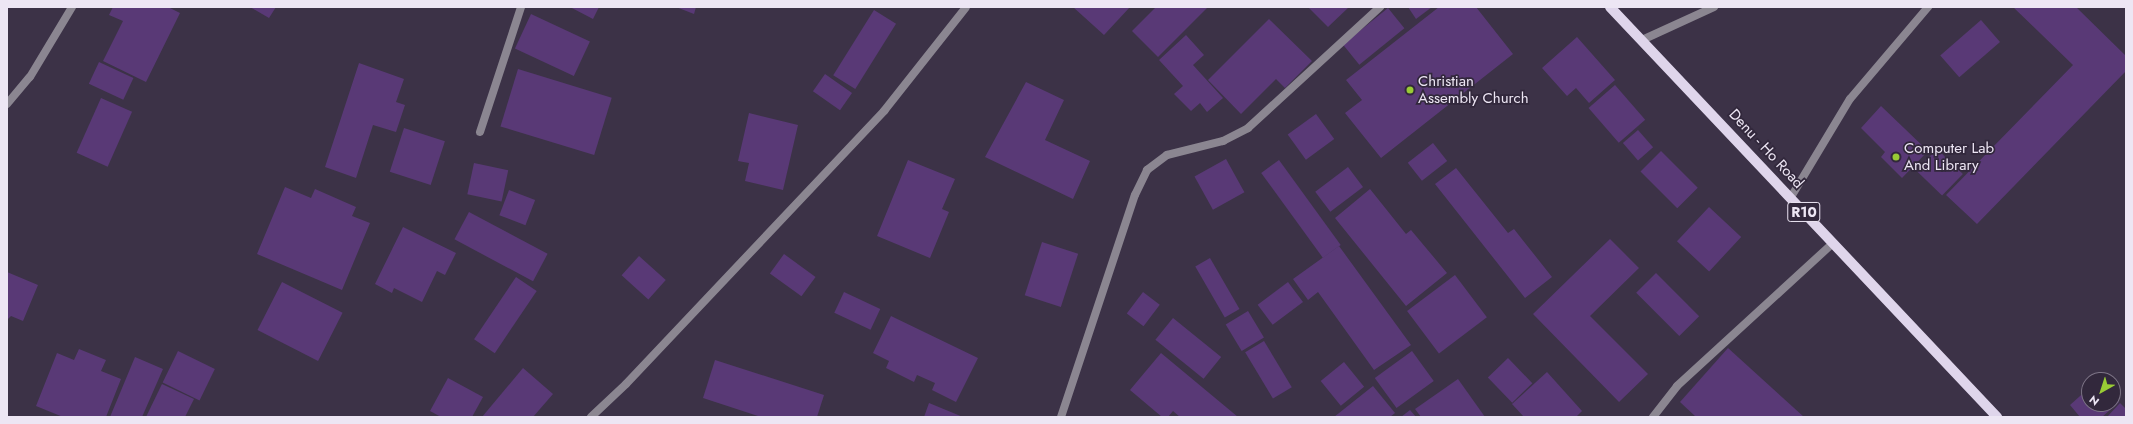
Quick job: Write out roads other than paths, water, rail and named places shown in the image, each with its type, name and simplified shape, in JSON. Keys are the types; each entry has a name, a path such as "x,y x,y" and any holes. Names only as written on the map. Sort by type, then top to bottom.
{"main road":[{"name":"Denu - Ho Road","path":"1610,7 1791,197 1832,244 1997,417"}],"street":[{"path":"7,104 30,77 72,7"},
{"path":"480,132 521,7"},
{"path":"591,417 884,110 966,7"},
{"path":"1061,417 1135,195 1147,170 1167,155 1223,141 1248,128 1380,7"},
{"path":"1642,40 1714,7"},
{"path":"1791,197 1850,99 1928,7"},
{"path":"1653,417 1677,386 1832,244"}],"place":[{"name":"Christian Assembly Church","path":"1410,90"},
{"name":"Computer Lab And Library","path":"1896,157"}]}
